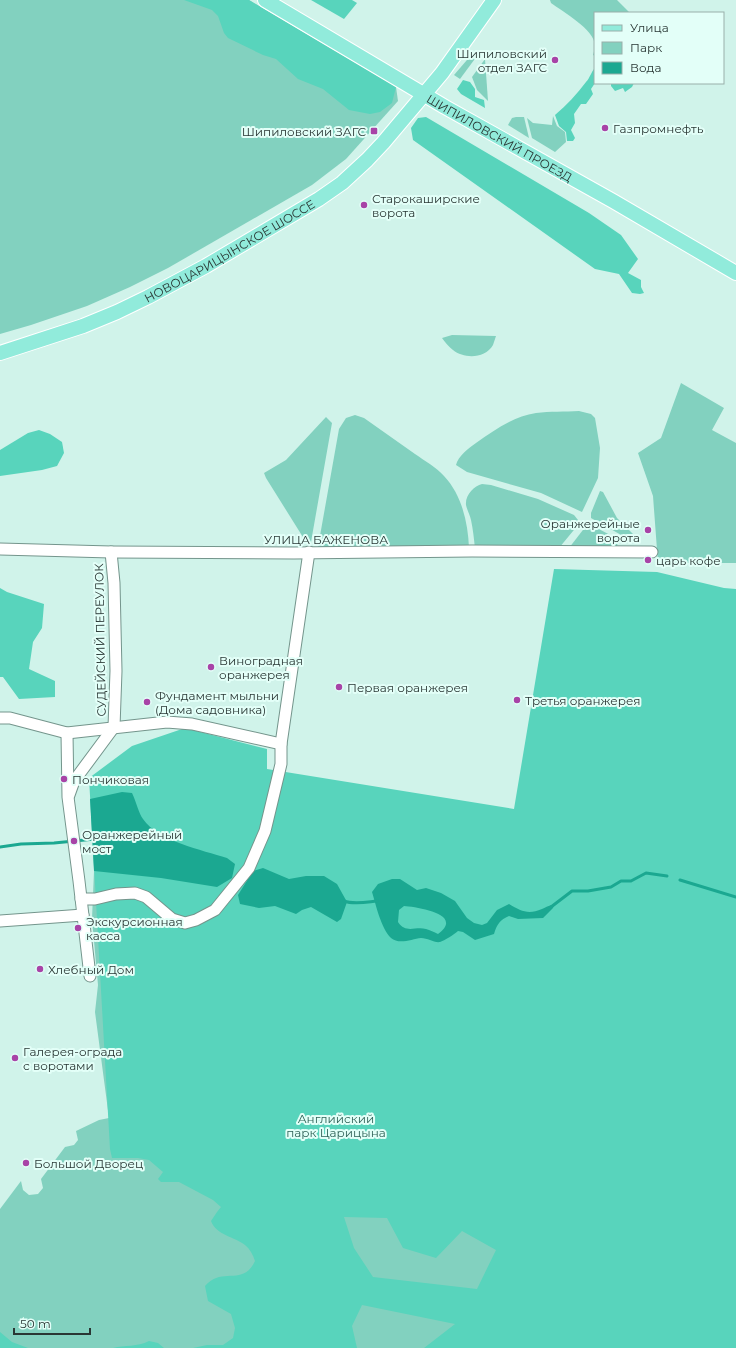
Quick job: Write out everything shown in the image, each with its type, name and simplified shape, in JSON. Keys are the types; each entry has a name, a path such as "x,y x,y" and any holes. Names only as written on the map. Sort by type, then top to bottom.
{"main road":[{"name":"ШИПИЛОВСКИЙ ПРОЕЗД","path":"265,0 445,107 620,205 736,273"},
{"name":"НОВОЦАРИЦЫНСКОЕ ШОССЕ","path":"0,353 83,326 136,303 206,266 319,199 342,183 384,143 442,72 494,0"}],"street":[{"name":"УЛИЦА БАЖЕНОВА","path":"0,549 111,552 652,552"},
{"name":"СУДЕЙСКИЙ ПЕРЕУЛОК","path":"111,552 114,583 116,671 114,728"},
{"path":"81,899 95,899 116,894 135,893 146,897 172,920 185,923 196,920 215,910 249,868 262,838 273,800 281,764 281,744 309,552"},
{"path":"0,718 10,718 68,733 173,722 192,724 281,744"},
{"path":"68,796 74,781 114,728"},
{"path":"68,733 68,796 90,976"},
{"path":"0,921 83,915"}],"green space":[{"path":"0,0 249,0 396,87 398,101 346,159 312,185 168,268 130,287 87,306 0,334"},
{"path":"184,0 249,0 396,87 392,103 380,112 370,114 349,110 323,89 298,79 276,59 263,55 228,38 224,33 218,16 212,10"},
{"path":"311,0 352,0 357,3 344,19"},
{"path":"550,0 617,0 629,12 594,12 594,42 584,27 551,3"},
{"path":"473,53 477,56 460,79 454,75"},
{"path":"485,59 488,101 477,90 472,77"},
{"path":"594,69 594,84 591,89 593,94 586,104 581,104 574,114 575,123 571,130 575,138 573,141 567,141 566,132 559,126 555,115 579,91"},
{"path":"463,80 470,82 475,89 475,97 484,100 485,108 461,94 457,89"},
{"path":"611,84 634,84 625,92 623,88 615,91"},
{"path":"553,116 557,126 565,132 566,142 555,152 532,138 527,118 533,123 552,125"},
{"path":"426,117 589,213 621,235 638,259 628,273 641,280 641,287 644,293 632,293 619,274 595,269 413,140 411,128 418,118"},
{"path":"524,117 529,138 508,125 512,118"},
{"path":"452,335 496,336 493,345 485,353 468,356 453,350 442,338"},
{"path":"681,383 724,408 712,430 736,443 736,563 658,563 653,496 638,453 661,438"},
{"path":"579,411 591,414 595,418 600,448 598,478 582,512 541,493 467,472 456,465 461,455 470,447 512,420 536,413"},
{"path":"355,415 364,418 430,464 444,476 460,501 467,529 469,548 318,547 339,429 346,418"},
{"path":"326,417 332,423 311,542 306,542 264,473 286,460"},
{"path":"39,430 50,434 62,442 64,453 57,466 42,470 0,476 0,450 28,433"},
{"path":"482,484 491,485 538,499 574,515 578,520 578,525 559,548 475,549 472,523 466,507 466,501 469,494 476,487"},
{"path":"600,491 603,492 617,518 634,535 631,539 591,518 591,513"},
{"path":"589,524 618,539 617,548 569,548"},
{"name":"Английский парк Царицына","path":"554,569 657,572 724,588 736,589 736,1348 424,1348 455,1324 362,1305 352,1326 357,1348 193,1348 207,1345 223,1345 233,1338 235,1328 231,1314 208,1301 205,1286 218,1277 245,1273 250,1269 255,1261 251,1252 245,1245 221,1233 213,1226 211,1221 221,1207 213,1200 179,1182 161,1182 158,1179 163,1172 149,1160 138,1158 112,1158 110,1149 89,778 132,746 185,728 267,749 267,769 514,809","holes":["344,1217 387,1218 403,1248 436,1258 462,1231 496,1250 477,1289 373,1277 354,1248"]},
{"path":"0,588 7,592 44,604 42,628 33,642 29,669 55,681 55,697 19,699 3,677 0,677"},
{"path":"93,838 736,1348 0,1348 0,1209 21,1181 23,1190 29,1195 38,1194 43,1188 41,1179 65,1147 74,1145 78,1140 76,1131 99,1120 109,1118 95,1012 98,985 92,919 94,871"},
{"path":"0,1332 12,1342 28,1348 0,1348"},
{"path":"149,1341 158,1343 164,1348 113,1348 140,1344"}],"water":[{"path":"122,792 132,793 143,819 150,827 159,833 181,844 227,858 235,864 232,878 217,887 161,878 94,871 90,799"},
{"path":"263,868 289,879 306,876 324,876 337,884 347,902 341,919 337,922 311,907 296,914 275,906 259,908 240,904 238,895 253,871"},
{"path":"392,879 400,879 417,890 426,888 441,893 455,901 467,918 474,923 482,925 487,923 497,910 509,904 529,912 554,905 543,918 518,919 509,916 499,923 494,934 475,940 463,932 458,931 440,942 421,938 398,941 394,940 387,934 379,916 372,892 378,884","holes":["404,906 436,913 443,917 446,921 445,927 438,934 422,928 404,928 398,922 399,910"]}],"waterway":[{"path":"0,847 21,844 54,843 95,839"},
{"path":"551,907 572,891 588,891 611,887 621,881 631,881 646,873 667,876"},
{"path":"680,880 736,897"},
{"path":"344,901 356,903 377,901"}],"place":[{"name":"Шипиловский отдел ЗАГС","path":"555,60"},
{"name":"Газпромнефть","path":"605,128"},
{"name":"Шипиловский ЗАГС","path":"374,131"},
{"name":"Старокаширские ворота","path":"364,205"},
{"name":"Оранжерейные ворота","path":"648,530"},
{"name":"царь кофе","path":"648,560"},
{"name":"Виноградная оранжерея","path":"211,667"},
{"name":"Первая оранжерея","path":"339,687"},
{"name":"Третья оранжерея","path":"517,700"},
{"name":"Фундамент мыльни (Дома садовника)","path":"147,702"},
{"name":"Пончиковая","path":"64,779"},
{"name":"Оранжерейный мост","path":"74,841"},
{"name":"Экскурсионная касса","path":"78,928"},
{"name":"Хлебный Дом","path":"40,969"},
{"name":"Галерея-ограда с воротами","path":"15,1058"},
{"name":"Большой Дворец","path":"26,1163"}]}
